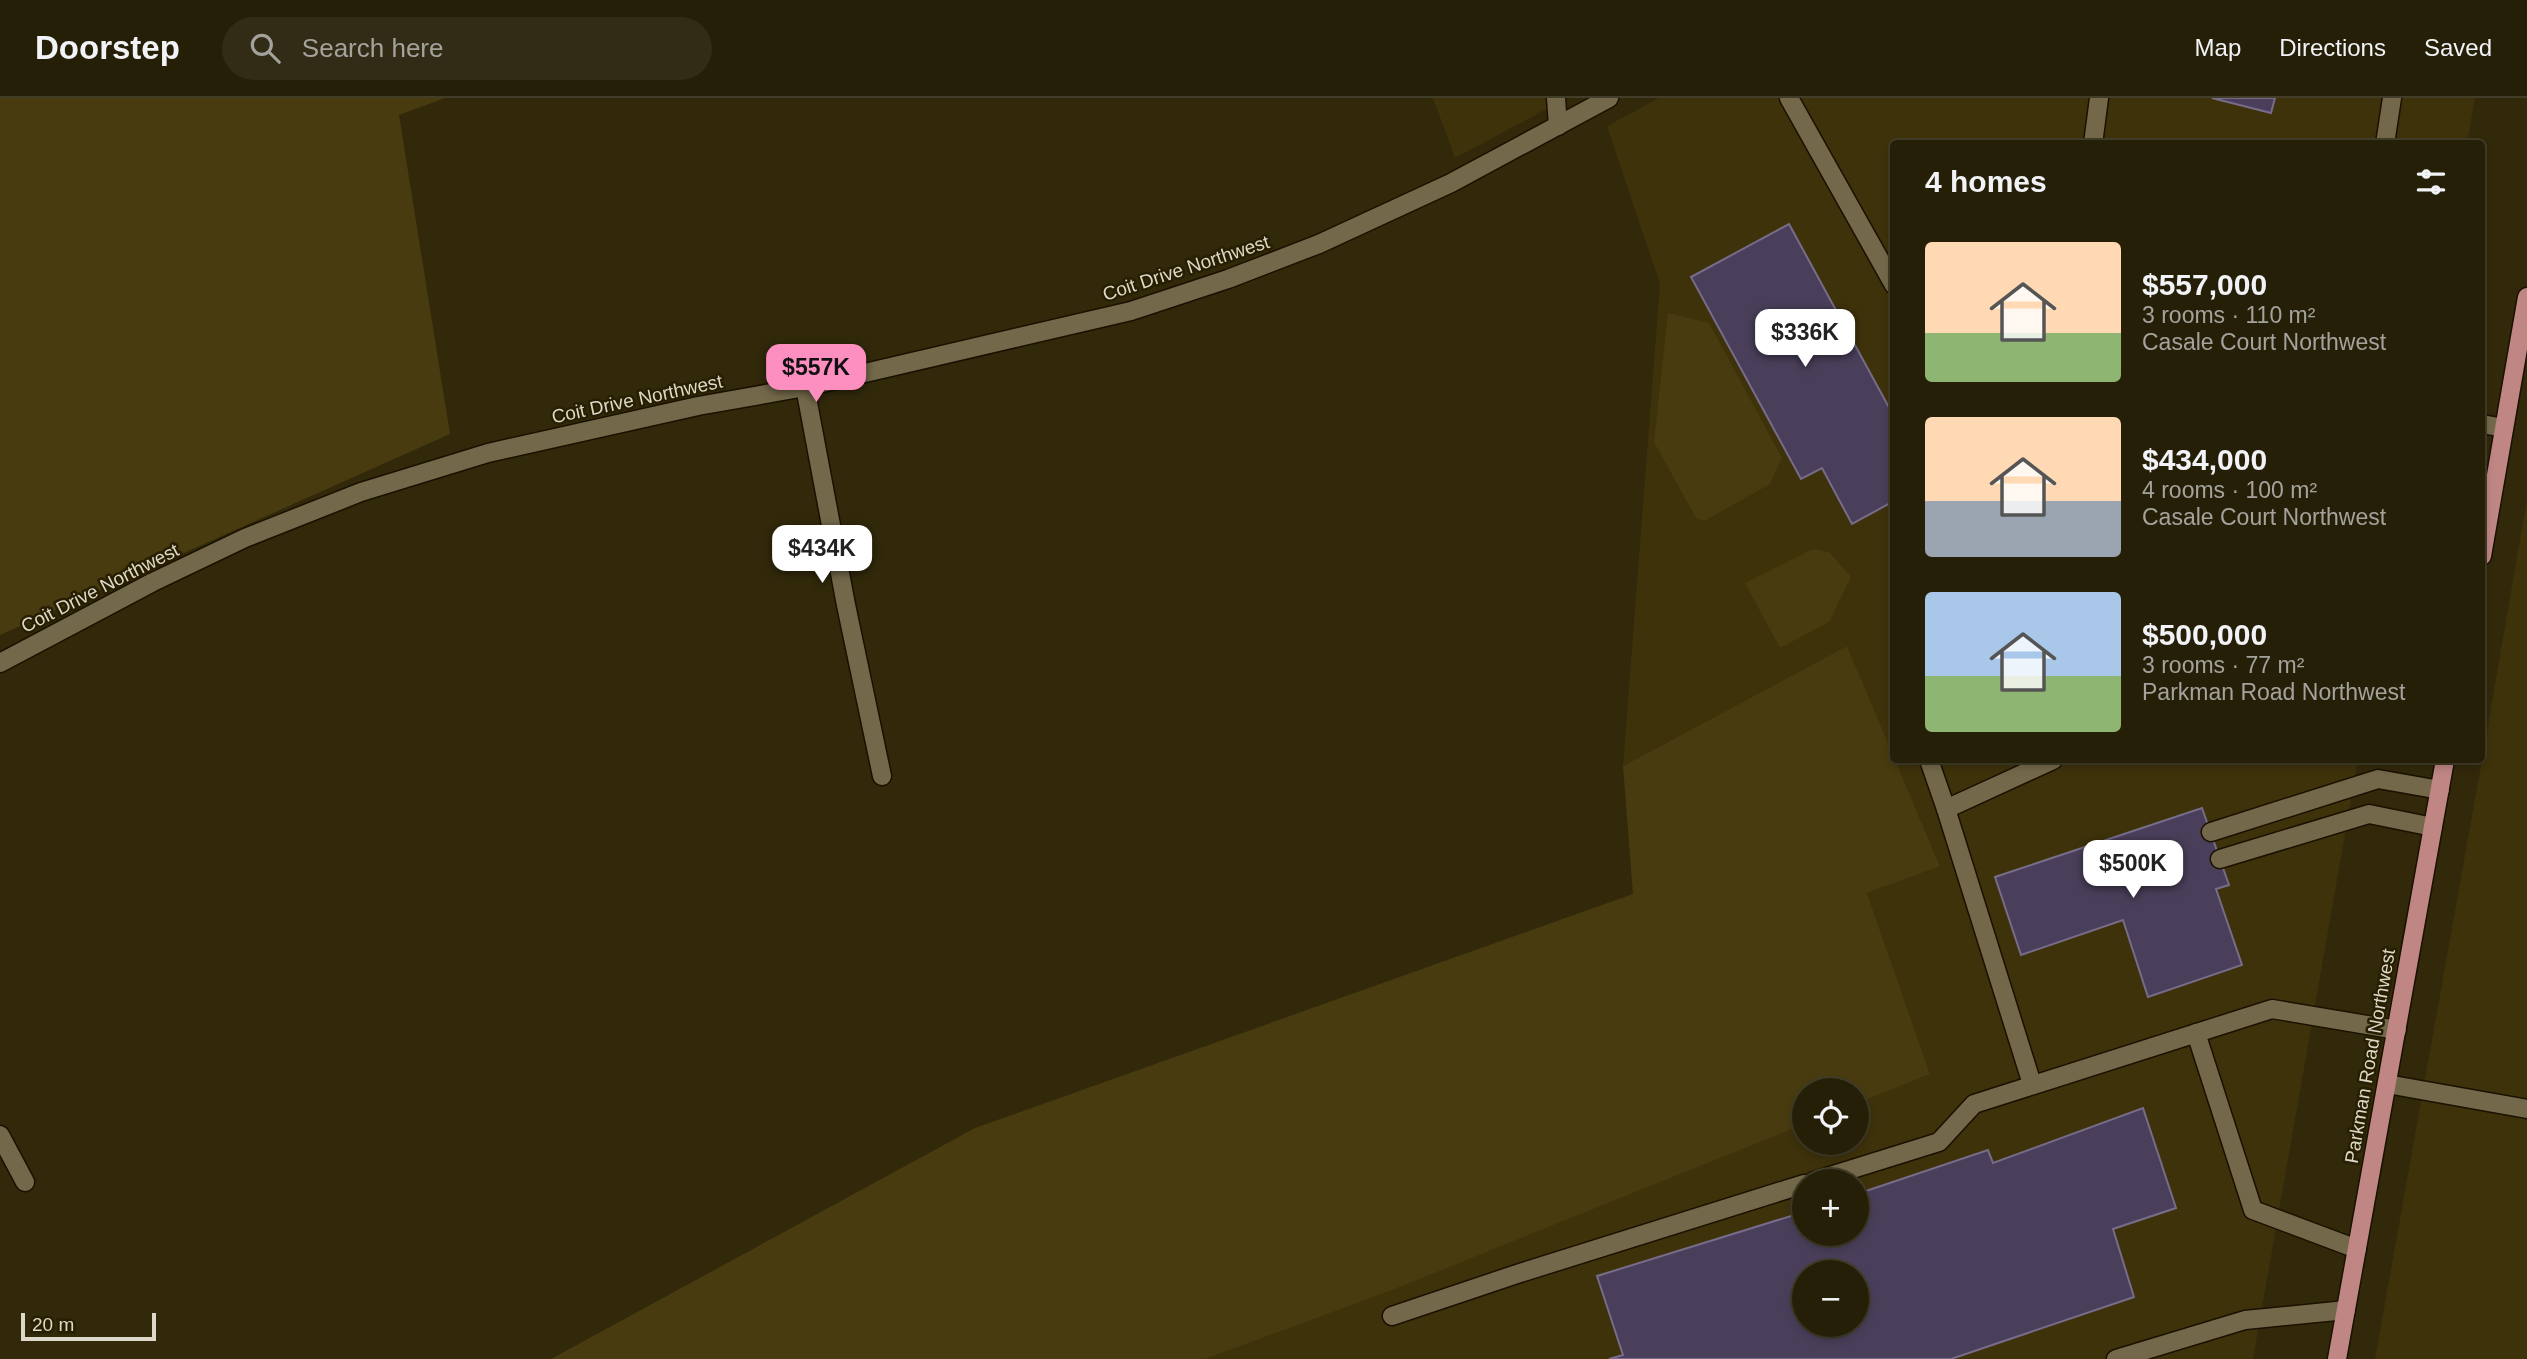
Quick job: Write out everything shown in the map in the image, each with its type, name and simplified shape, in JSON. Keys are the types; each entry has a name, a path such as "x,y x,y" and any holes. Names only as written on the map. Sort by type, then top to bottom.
{"main road":[{"path":"2485,539 2527,297"},
{"name":"Parkman Road Northwest","path":"2337,1359 2444,763"}],"street":[{"path":"1556,98 1558,126"},
{"name":"Coit Drive Northwest","path":"0,663 153,582 233,544 361,492 488,453 698,406 805,387 1131,310 1228,279 1319,244 1415,200 1609,98"},
{"path":"1789,98 1890,278"},
{"path":"2094,140 2099,98"},
{"path":"2386,140 2392,98"},
{"path":"805,387 846,605 882,776"},
{"path":"2485,425 2504,428"},
{"path":"1930,763 2032,1084"},
{"path":"1946,809 2046,763"},
{"path":"2211,832 2378,779 2440,790"},
{"path":"2220,859 2369,814 2432,827"},
{"path":"1852,1169 1939,1142 1973,1104 2272,1009 2397,1030"},
{"path":"2196,1033 2253,1210 2357,1249"},
{"path":"2387,1084 2527,1109"},
{"path":"0,1135 25,1182"},
{"path":"1392,1317 1517,1274 1792,1188"},
{"path":"2116,1359 2245,1320 2346,1310"}],"shaded area":[{"path":"0,98 445,98 399,115 450,434 0,635"},
{"path":"1433,98 1567,98 1455,158"},
{"path":"1659,98 2475,98 2468,140 1890,140 1890,749 1847,646 1623,766 1660,284 1607,126"},
{"path":"1668,313 1709,323 1782,458 1770,484 1704,521 1696,518 1654,442"},
{"path":"2527,499 2527,1359 2375,1359 2481,763 2485,763 2485,743"},
{"path":"1813,549 1829,552 1851,577 1829,622 1780,648 1745,583"},
{"path":"1847,646 1890,748 1890,763 1896,763 1940,866 1867,893 1930,1074 1869,1098 1869,1078 1792,1078 1792,1129 1387,1292 1205,1359 551,1359 975,1128 1633,894 1623,766"},
{"path":"1896,763 2357,763 2253,1359 1190,1359 1792,1127 1792,1155 1869,1155 1869,1097 1930,1074 1867,893 1940,865"}],"building":[{"path":"2212,98 2275,98 2271,113"},
{"path":"1789,224 1890,409 1890,503 1852,524 1822,468 1801,479 1691,277"},
{"path":"2202,808 2229,885 2216,889 2242,965 2148,997 2123,920 2021,955 1995,877"},
{"path":"2143,1108 2176,1208 2113,1229 2134,1297 1951,1359 1609,1359 1623,1355 1597,1276 1792,1216 1792,1246 1869,1246 1869,1190 1988,1150 1993,1163"}]}
